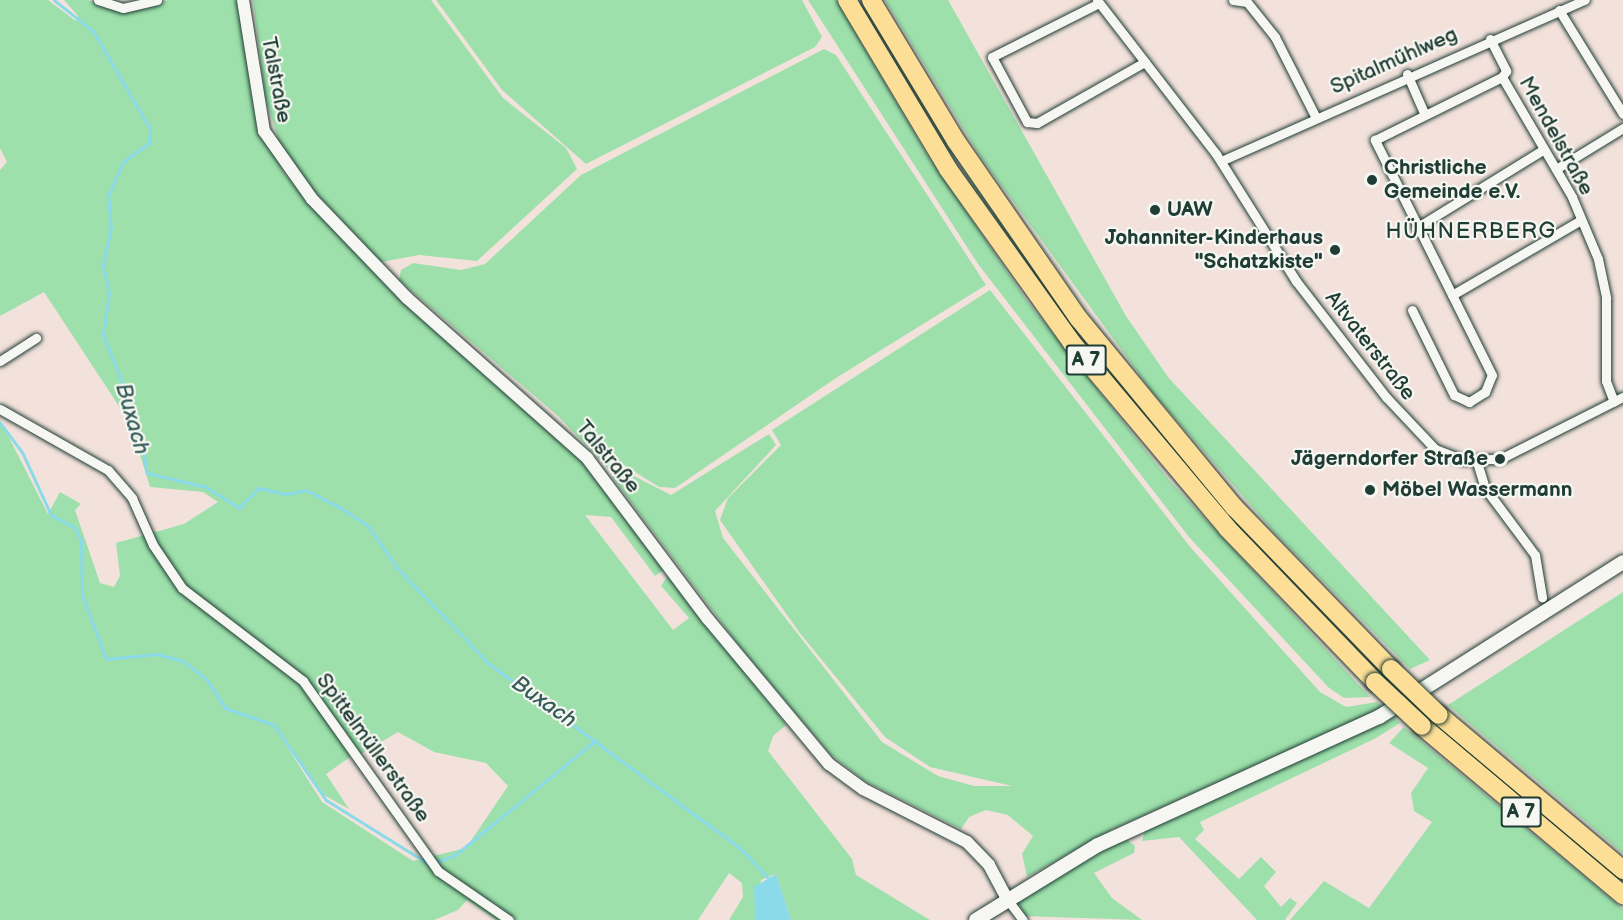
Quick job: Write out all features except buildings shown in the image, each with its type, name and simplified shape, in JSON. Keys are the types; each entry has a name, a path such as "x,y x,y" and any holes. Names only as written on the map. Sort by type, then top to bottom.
{"highway":[{"name":"A 7","path":"847,0 948,169 1072,343 1227,528 1375,682 1422,726 1623,895"},
{"name":"A 7","path":"871,0 956,141 1079,319 1234,507 1391,669 1439,715 1623,870"}],"main road":[{"path":"976,920 1006,899 1098,845 1379,717 1623,562"}],"street":[{"path":"98,0 123,8 157,0"},
{"name":"Talstraße","path":"243,0 264,131 312,200 407,298 587,458 708,619 821,756 862,789 967,842 989,865 1006,899"},
{"path":"1233,0 1249,1 1275,37 1315,116"},
{"name":"Spitalmühlweg","path":"1221,161 1407,74 1585,0"},
{"path":"1098,2 992,57 1026,122 1037,123 1145,62"},
{"name":"Altvaterstraße","path":"1098,2 1221,161 1296,281 1408,423 1445,455 1477,462"},
{"path":"1559,10 1623,114"},
{"name":"Mendelstraße","path":"1490,39 1506,71 1502,76 1556,169 1581,220 1603,275 1606,381 1619,400"},
{"path":"1407,74 1424,113"},
{"path":"1412,310 1454,395 1469,402 1485,392 1492,375 1376,150 1378,136 1502,76"},
{"path":"1556,169 1623,128"},
{"path":"1416,228 1543,150"},
{"path":"1452,296 1581,220"},
{"path":"0,361 36,338"},
{"path":"1542,597 1534,555 1485,488 1477,462 1507,456 1619,400"},
{"name":"Spittelmüllerstraße","path":"0,409 108,470 132,498 153,545 182,588 303,681 438,871 509,920"},
{"path":"1006,899 1023,920"}],"green space":[{"path":"0,0 48,0 76,21 78,16 64,0 88,0 121,11 168,0 240,0 256,118 284,173 390,289 580,458 664,570 655,576 611,517 585,515 673,630 689,618 661,586 668,575 786,725 773,736 768,751 852,859 856,875 930,920 791,920 776,874 761,880 755,920 729,920 743,897 742,883 729,873 698,920 496,920 467,900 458,910 434,920 0,920 0,420 48,514 60,492 81,504 75,510 100,583 114,587 120,576 116,543 184,524 218,502 203,492 150,487 130,423 44,292 0,316 0,170 7,162 0,148","holes":["180,590 288,663 361,754 398,732 434,752 486,763 508,786 466,848 413,861 322,802 270,719 324,795 349,809 326,774 353,755 304,687"]},
{"path":"253,0 431,0 503,98 566,148 577,169 477,261 419,255 381,262 313,190 279,142 265,97"},
{"path":"436,0 802,0 822,37 815,47 586,164 502,90"},
{"path":"808,0 836,0 925,151 1027,301 1170,481 1370,697 1344,698 1328,687 1189,537 978,264"},
{"path":"885,0 948,0 1126,316 1168,377 1430,660 1410,669 1275,533 1153,393 980,156"},
{"path":"824,49 836,55 986,285 836,378 675,488 659,487 624,465 608,468 558,416 399,280 401,270 413,263 461,270 485,264 581,175"},
{"path":"990,290 1191,548 1320,692 1346,707 1377,702 1383,708 1111,830 1027,877 1022,854 1033,836 1008,815 986,810 969,817 961,829 865,781 831,755 740,647 612,477 624,471 671,495 769,434 776,445 715,511 723,538 882,742 938,776 974,786 1012,786 930,767 885,737 799,632 720,520 728,498 781,445 772,430"},
{"path":"1623,592 1623,853 1448,705"},
{"path":"1392,716 1400,723 1376,738 1200,822 1204,830 1195,839 1239,879 1261,857 1276,872 1264,886 1281,907 1290,898 1297,903 1285,920 1257,920 1179,837 1142,841 1145,830"},
{"path":"1404,727 1623,909 1623,920 1290,920 1324,881 1369,908 1432,822 1414,811 1411,793 1428,768 1389,743"},
{"path":"1125,838 1135,846 1134,853 1094,873 1112,898 1142,920 1023,916 1018,900"}],"water":[{"path":"776,874 791,920 755,920 754,887"}],"waterway":[{"name":"Buxach","path":"54,0 93,31 150,129 149,143 123,162 108,195 111,227 103,265 109,293 103,335 136,417 147,473 206,487 239,508 258,488 286,494 306,490 339,507 368,526 397,568 488,663 740,848 768,878"},
{"name":"Buxach","path":"0,423 22,452 51,515 74,527 81,540 82,595 106,659 157,654 183,661 207,680 225,708 274,725 326,800 429,864"},
{"name":"Buxach","path":"436,862 455,855 596,740"}],"place":[{"name":"Christliche Gemeinde e.V.","path":"1372,180"},
{"name":"UAW","path":"1155,210"},
{"name":"Johanniter-Kinderhaus \"Schatzkiste\"","path":"1335,250"},
{"name":"Jägerndorfer Straße","path":"1500,459"},
{"name":"Möbel Wassermann","path":"1370,490"}],"district":[{"name":"HÜHNERBERG","path":"1471,232"}]}
